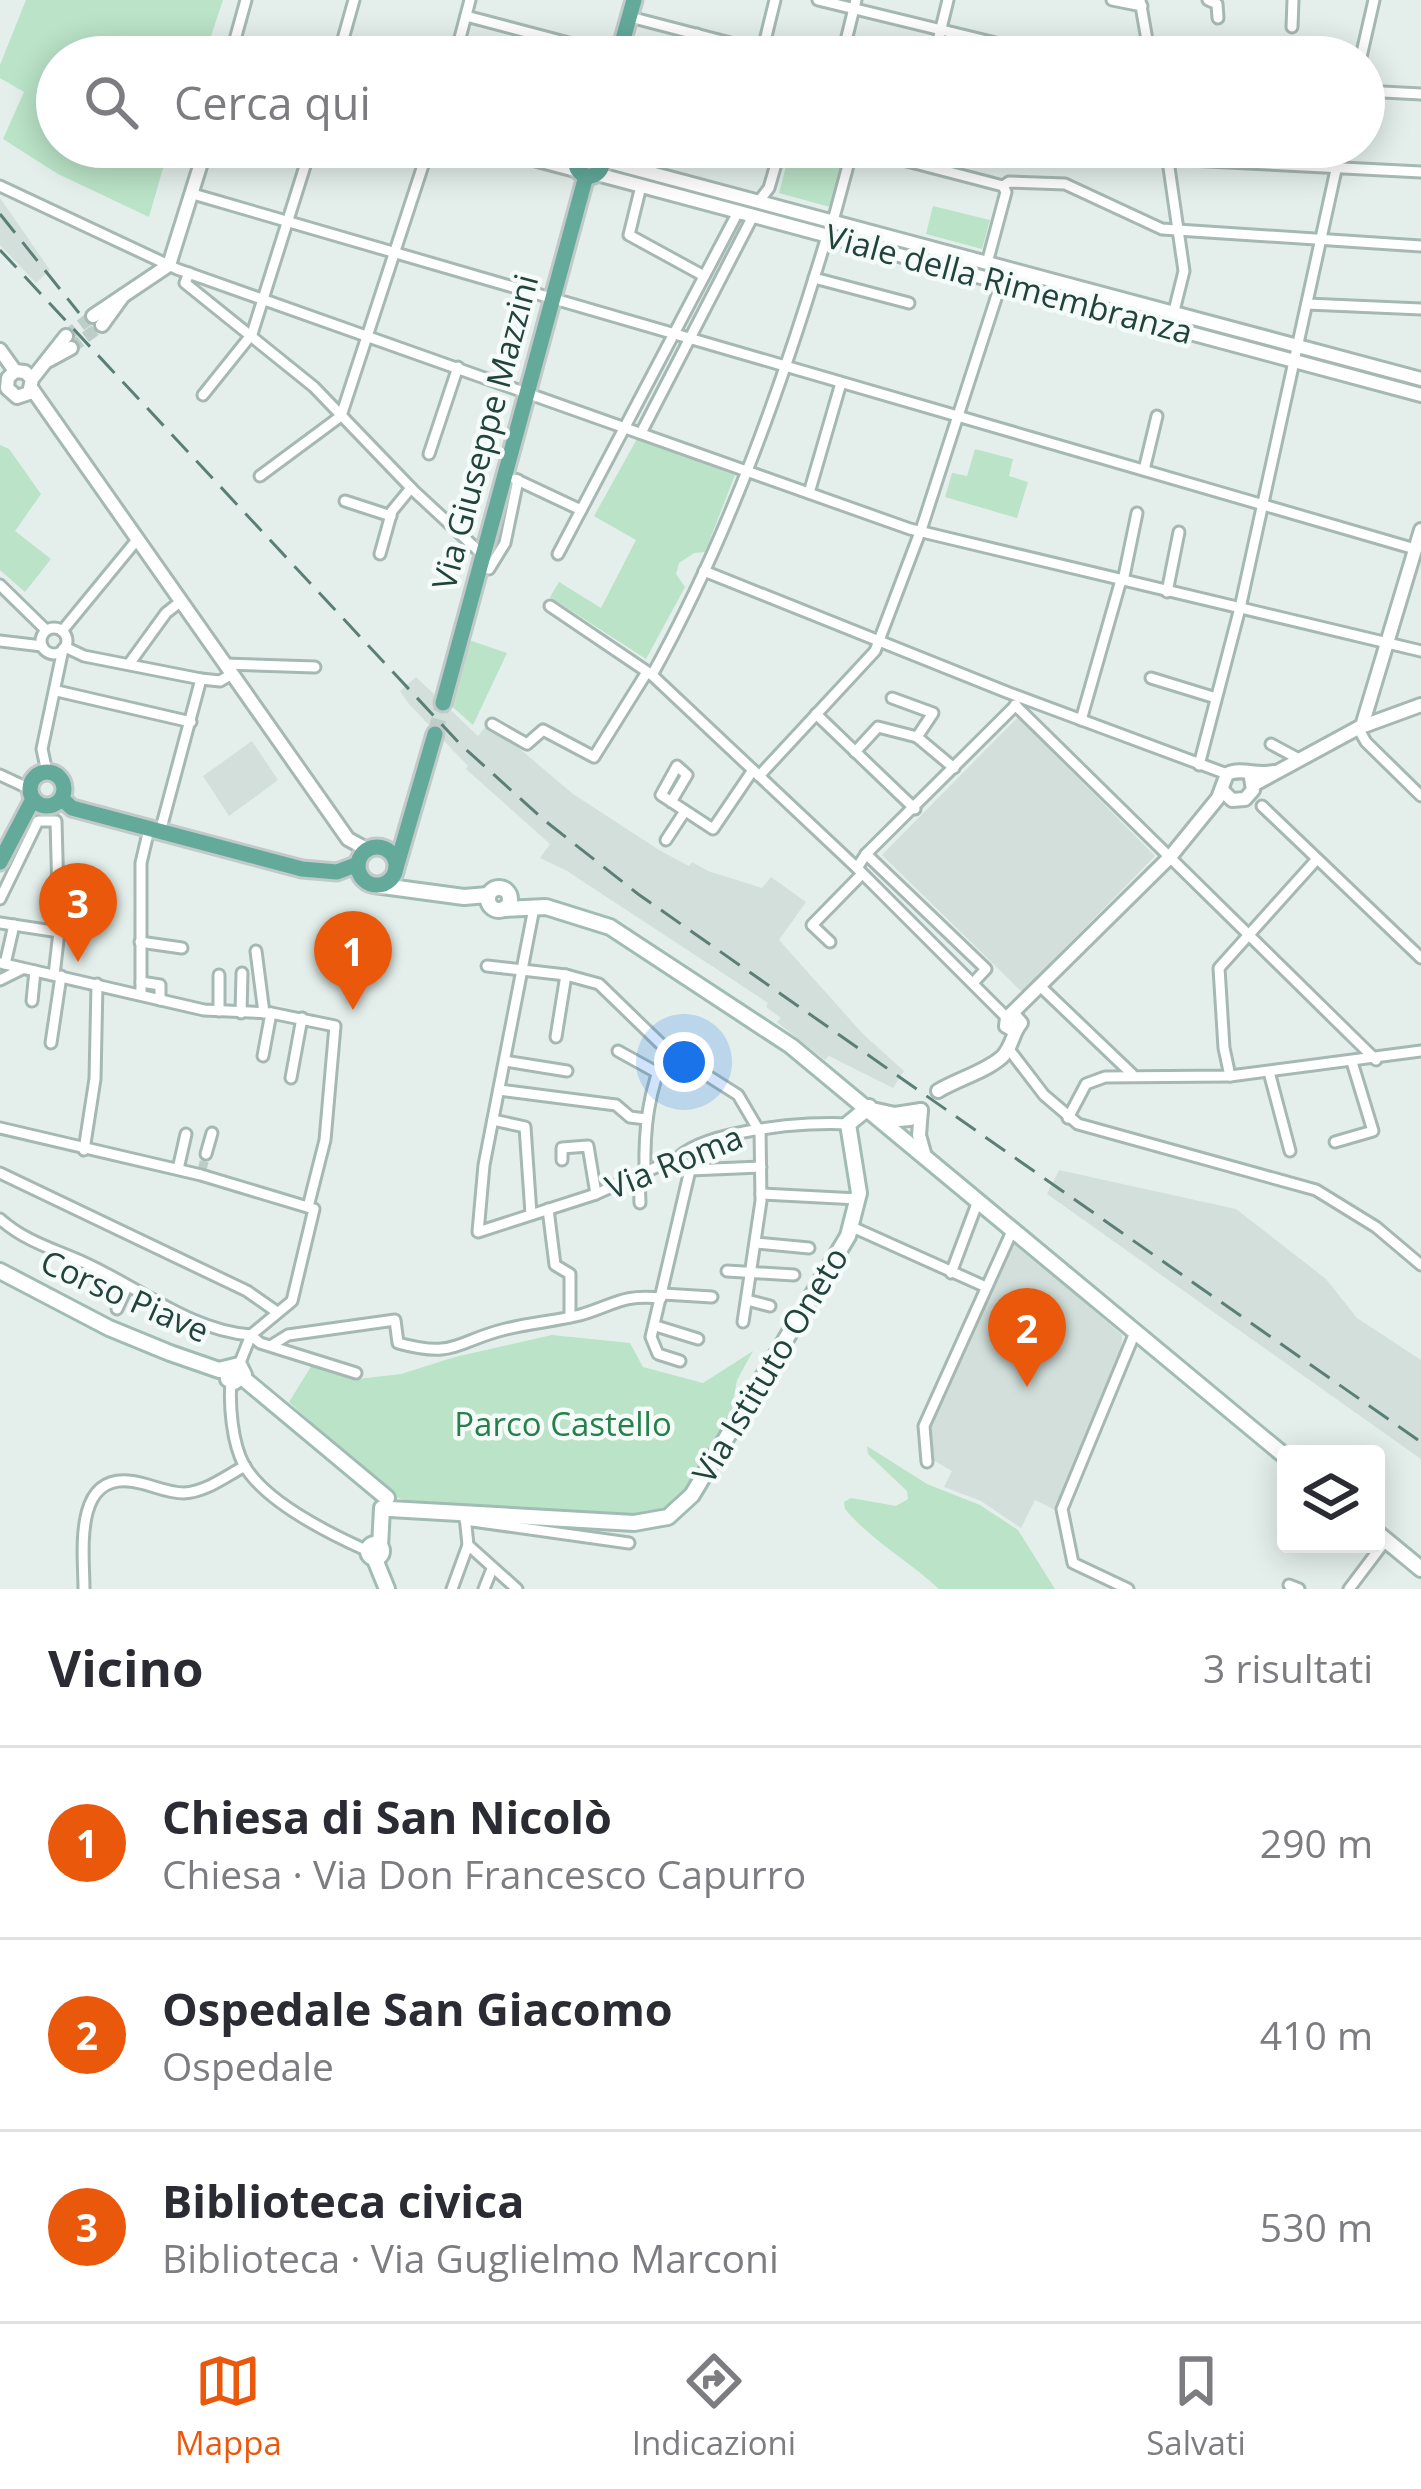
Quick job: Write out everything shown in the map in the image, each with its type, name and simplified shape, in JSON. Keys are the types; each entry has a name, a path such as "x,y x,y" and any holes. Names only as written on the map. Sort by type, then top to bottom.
{"main road":[{"name":"Via Giuseppe Mazzini","path":"443,703 588,168"},
{"path":"363,857 362,878 373,885 389,881 435,734"},
{"path":"0,862 37,776 47,772 61,779 62,799"},
{"path":"32,794 47,806 62,799"},
{"path":"62,799 72,808 151,835 373,885 546,907 629,937 791,1046 869,1107 1277,1448"},
{"path":"302,868 337,872 387,850 406,836"},
{"path":"387,850 395,870 430,892"},
{"path":"858,1199 859,1172 848,1124 869,1107"},
{"name":"Via Istituto Oneto","path":"382,1525 465,1515 634,1523 657,1521 674,1513 709,1468 824,1276 858,1199"},
{"name":"Corso Piave","path":"0,1271 109,1328 235,1374"},
{"path":"235,1374 382,1525 387,1589"},
{"path":"1385,1539 1417,1566"}],"street":[{"path":"236,36 246,0"},
{"path":"344,36 355,0"},
{"path":"461,36 470,0"},
{"path":"766,36 775,0"},
{"path":"818,0 855,4 966,36"},
{"path":"939,36 948,0"},
{"path":"1112,0 1141,3 1146,36"},
{"path":"1208,0 1217,4 1218,18"},
{"path":"1292,27 1293,0"},
{"path":"1365,36 1374,0"},
{"path":"847,36 855,4"},
{"path":"632,8 704,36"},
{"path":"466,16 540,36"},
{"path":"1385,92 1421,94"},
{"path":"98,321 124,295 169,265 200,168"},
{"path":"203,395 252,334 304,168"},
{"path":"260,476 341,416 422,168"},
{"name":"Viale della Rimembranza","path":"602,168 640,187 827,236 993,272"},
{"name":"Viale della Rimembranza","path":"617,168 833,221 993,272 1297,354 1421,395"},
{"path":"641,434 769,188 775,168"},
{"path":"833,221 847,168"},
{"path":"932,168 1003,186 1009,182 1065,184 1162,229 1421,246"},
{"path":"1170,168 1184,271 1172,320"},
{"path":"1199,765 1240,608 1337,168"},
{"path":"1354,168 1421,172"},
{"path":"0,186 189,273 920,532 1421,651"},
{"path":"671,802 713,829 756,773 871,657 920,532 999,290 993,272 1006,192 1003,186"},
{"path":"640,187 629,235 704,276"},
{"path":"193,194 1414,549"},
{"path":"558,554 738,212 741,196"},
{"path":"492,724 526,744 543,730 553,732 595,757 650,673 704,571 746,470 827,236"},
{"path":"189,273 185,283 252,334 341,416 484,563 505,543 515,479 581,510"},
{"path":"814,278 909,303"},
{"path":"1306,304 1421,309"},
{"path":"15,371 5,393 21,397 69,342"},
{"path":"0,350 15,371 25,372 136,541 363,857"},
{"name":"Viale della Rimembranza","path":"1297,354 1421,380"},
{"path":"428,454 458,368"},
{"path":"809,493 841,382"},
{"path":"1144,470 1157,416"},
{"path":"380,554 391,516 410,488"},
{"path":"345,501 391,516"},
{"path":"1082,720 1138,513"},
{"path":"1421,530 1360,727 1366,742 1421,796"},
{"path":"1167,592 1179,532"},
{"path":"62,631 136,541"},
{"path":"704,571 1019,702 1057,711 1227,774 1421,958"},
{"path":"0,585 46,630 62,631"},
{"path":"129,664 166,613 180,602"},
{"path":"550,606 650,673 1013,1020"},
{"path":"42,646 46,630"},
{"path":"47,772 42,749 57,691 66,637 62,631"},
{"path":"0,641 42,646 54,654 64,648"},
{"path":"64,648 201,679 220,681 228,669"},
{"path":"228,669 315,667"},
{"path":"1151,678 1216,698"},
{"path":"141,994 140,942 151,835 191,722 201,679"},
{"path":"57,691 191,722"},
{"path":"892,698 932,713 917,737"},
{"path":"1019,702 1046,735 1376,1060"},
{"path":"830,942 812,925 859,872 866,854 1019,702"},
{"path":"1418,710 1360,727 1273,772 1207,814 1036,992 1013,1020 1010,1051 1068,1118 1316,1190 1376,1227 1421,1265"},
{"path":"1046,735 1057,711"},
{"path":"816,714 915,808"},
{"path":"855,752 878,727 917,737 954,768"},
{"path":"1271,743 1298,759"},
{"path":"1227,774 1238,770 1242,790"},
{"path":"0,775 32,794"},
{"path":"665,840 685,811"},
{"path":"0,899 38,821 56,821 59,932 51,1043"},
{"path":"866,854 986,969 973,983"},
{"path":"1230,1076 1219,968 1318,859"},
{"path":"59,895 80,893"},
{"path":"532,1214 524,1125 493,1120 534,908"},
{"path":"0,923 59,932"},
{"path":"14,925 3,963 160,1000 335,1026 325,1140 292,1301 251,1335 235,1374 232,1415 245,1466 277,1498 382,1525"},
{"path":"140,942 182,948"},
{"path":"256,951 267,1013 263,1056"},
{"path":"487,966 566,975 599,984 667,1050 729,1087 745,1103 759,1129 761,1194 743,1322"},
{"path":"0,980 23,968"},
{"path":"32,1001 35,971"},
{"path":"241,1013 242,973"},
{"path":"219,1011 220,975"},
{"path":"556,1037 566,975"},
{"path":"141,982 160,985 160,1000"},
{"path":"84,1150 95,1079 97,983"},
{"path":"1036,992 1132,1074"},
{"path":"291,1078 302,1018"},
{"path":"640,1204 646,1119 656,1072 667,1050"},
{"path":"617,1051 656,1072"},
{"path":"938,1091 1010,1051"},
{"path":"1068,1118 1086,1084 1132,1074 1230,1076 1421,1052"},
{"path":"505,1061 567,1070"},
{"path":"1335,1142 1373,1131 1352,1062"},
{"path":"1269,1072 1290,1151"},
{"path":"499,1090 616,1105 630,1117 646,1119"},
{"path":"869,1107 895,1114 921,1110"},
{"path":"886,1121 910,1119 921,1110"},
{"path":"921,1110 924,1153"},
{"name":"Via Roma","path":"493,1120 478,1232 596,1194 689,1149 759,1129 848,1124"},
{"path":"0,1128 202,1173 311,1208"},
{"path":"206,1154 212,1132"},
{"path":"178,1169 186,1134"},
{"path":"562,1160 562,1148 588,1146 596,1194"},
{"path":"679,1157 690,1170"},
{"path":"690,1170 761,1167"},
{"path":"680,1361 658,1354 653,1332 690,1170"},
{"path":"0,1173 248,1291 277,1312"},
{"path":"761,1194 858,1199"},
{"path":"951,1273 973,1197"},
{"path":"548,1209 554,1261 570,1274 570,1317"},
{"path":"0,1219 29,1240 86,1263 215,1329 251,1335 356,1373"},
{"path":"850,1226 986,1287"},
{"path":"927,1462 924,1426 1012,1228"},
{"path":"756,1243 809,1248"},
{"path":"727,1271 794,1275"},
{"path":"117,1310 127,1286"},
{"path":"744,1296 770,1306"},
{"path":"272,1345 289,1334 395,1320 398,1343 430,1351 455,1350 503,1330 570,1317 615,1299 712,1297"},
{"path":"1128,1589 1073,1563 1062,1509 1136,1330"},
{"path":"653,1332 698,1339"},
{"path":"84,1589 87,1508 100,1490 124,1480 164,1491 196,1491 245,1466"},
{"path":"452,1589 467,1545 465,1515 629,1543"},
{"path":"467,1545 517,1589"},
{"path":"1349,1589 1371,1553"},
{"path":"484,1589 493,1569"}],"shaded area":[{"path":"0,198 50,270 36,283 0,245"},
{"path":"416,677 478,736 486,726 502,734 573,794 659,850 689,866 692,862 762,888 771,877 806,902 779,940 863,1034 904,1071 893,1088 829,1056 825,1060 777,1022 781,1018 766,1007 768,1003 540,858 550,844 466,769 400,691"},
{"path":"1018,717 1155,856 1022,992 882,855"},
{"path":"252,741 278,780 229,816 203,776"},
{"path":"1059,1170 1236,1209 1326,1279 1357,1318 1421,1360 1421,1459 1047,1194"},
{"path":"1014,1241 1122,1335 1121,1353 1059,1512 1035,1500 1021,1528 981,1501 944,1487 952,1471 930,1458 929,1437 937,1404"}],"green space":[{"path":"26,0 223,0 211,36 36,36 36,160 3,139 24,92 0,78 0,65"},
{"path":"49,168 163,168 149,217"},
{"path":"786,168 840,168 830,207 779,193"},
{"path":"933,206 990,220 982,249 926,234"},
{"path":"637,439 735,475 705,552 679,563 676,574 685,587 646,659 550,597 559,582 601,608 636,540 594,516"},
{"path":"0,445 9,449 41,494 15,531 51,559 25,592 0,570"},
{"path":"975,449 1013,459 1009,476 1028,482 1017,518 945,497 952,473 967,476"},
{"path":"466,639 507,653 473,725 447,702"},
{"name":"Parco Castello","path":"552,1335 630,1343 643,1367 703,1383 753,1351 737,1380 730,1418 689,1485 667,1511 644,1517 405,1500 392,1496 289,1402 312,1365 358,1379 401,1374"},
{"path":"867,1446 927,1484 980,1505 1018,1530 1055,1589 939,1589 845,1509 844,1502 851,1498 896,1506 908,1499 907,1491 868,1454"}],"tunnel":[{"path":"66,336 93,316"},
{"path":"71,348 102,325"},
{"path":"435,734 443,703"},
{"path":"202,1170 206,1154"}],"railway":[{"path":"0,214 79,313"},
{"path":"0,250 460,744 544,820 638,894 1421,1442"}],"place":[{"name":"Biblioteca civica","path":"78,962"},
{"name":"Chiesa di San Nicolò","path":"353,1010"},
{"name":"Ospedale San Giacomo","path":"1027,1387"}]}
